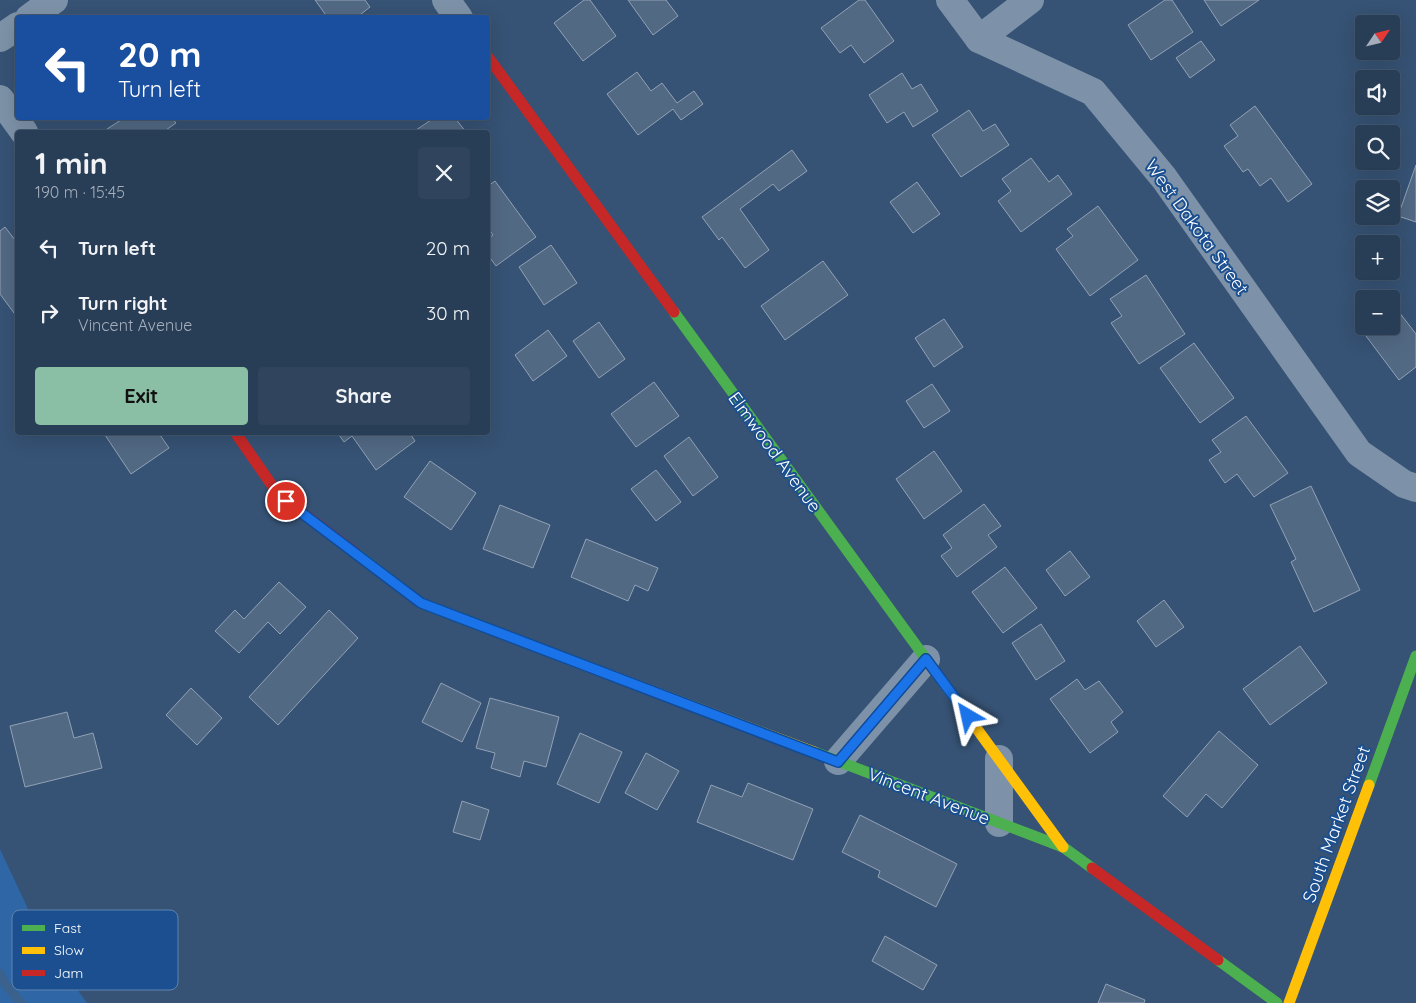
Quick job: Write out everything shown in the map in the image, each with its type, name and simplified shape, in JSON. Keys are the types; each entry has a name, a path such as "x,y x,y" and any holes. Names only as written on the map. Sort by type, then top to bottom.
{"street":[{"path":"33,15 54,0"},
{"path":"446,0 457,15"},
{"name":"West Dakota Street","path":"950,0 979,39 1093,92 1164,178 1359,453 1404,484 1416,488"},
{"path":"979,39 1030,0"},
{"path":"0,38 15,28"},
{"name":"Elmwood Avenue","path":"490,60 1063,847"},
{"path":"0,99 15,120"},
{"name":"Vincent Avenue","path":"237,435 278,494 421,603 1063,847 1277,1003"},
{"name":"South Market Street","path":"1290,1003 1416,656"},
{"path":"838,762 926,659"},
{"path":"999,759 999,823"}],"shaded area":[{"path":"0,849 29,910 12,910 12,990 78,990 87,1003 0,1003"}],"building":[{"path":"315,0 365,0 370,7 360,15 326,15"},
{"path":"584,0 590,0 616,36 583,61 554,23"},
{"path":"628,0 666,0 678,16 653,35"},
{"path":"859,0 865,0 894,41 864,63 851,45 840,53 821,28"},
{"path":"1165,0 1172,0 1193,32 1151,60 1128,25"},
{"path":"1204,0 1259,0 1221,26"},
{"path":"1201,41 1215,60 1190,78 1176,58"},
{"path":"637,72 651,91 662,83 677,103 694,91 703,104 681,120 673,109 638,135 607,94"},
{"path":"902,73 912,89 921,84 938,111 913,127 904,112 887,123 869,95"},
{"path":"1255,106 1312,184 1288,202 1271,178 1260,186 1248,169 1243,172 1224,146 1238,136 1230,125"},
{"path":"969,110 983,131 995,124 1009,145 961,177 932,135"},
{"path":"121,120 174,120 176,123 166,130 107,129"},
{"path":"431,120 457,120 464,130 416,130"},
{"path":"792,150 807,171 779,191 773,184 740,209 769,250 745,268 722,237 719,240 702,217"},
{"path":"1031,158 1049,182 1058,175 1072,194 1021,232 998,201 1011,191 1002,179"},
{"path":"1416,165 1416,222 1400,217 1400,210"},
{"path":"495,181 536,237 496,266 490,258 490,237 493,235 490,231 490,185"},
{"path":"917,182 940,214 913,233 890,202"},
{"path":"1098,206 1138,260 1090,296 1056,249 1073,236 1067,229"},
{"path":"5,227 15,240 15,314 0,294 0,231"},
{"path":"551,245 577,283 544,305 519,267"},
{"path":"823,261 848,295 785,340 761,306"},
{"path":"1146,275 1185,334 1139,364 1111,323 1122,316 1110,299"},
{"path":"1400,313 1416,334 1416,367 1399,380 1366,336 1400,335"},
{"path":"944,319 963,347 934,367 915,338"},
{"path":"599,322 625,359 599,378 573,341"},
{"path":"548,330 567,356 533,381 515,355"},
{"path":"1194,343 1234,398 1200,423 1160,368"},
{"path":"654,382 679,416 636,447 611,414"},
{"path":"932,384 950,411 924,428 906,401"},
{"path":"1246,416 1288,473 1254,497 1237,474 1225,483 1209,460 1221,452 1212,440"},
{"path":"105,435 160,435 169,448 131,474"},
{"path":"339,435 411,435 415,441 376,470 352,436 344,442"},
{"path":"689,437 718,477 693,496 664,456"},
{"path":"934,451 962,491 924,519 896,479"},
{"path":"430,461 476,493 451,530 404,497"},
{"path":"656,470 681,502 656,521 631,489"},
{"path":"1311,486 1360,590 1314,612 1291,562 1296,559 1270,505"},
{"path":"984,504 1001,526 988,535 997,547 957,577 941,556 952,548 943,535"},
{"path":"500,505 550,525 533,568 483,549"},
{"path":"586,539 658,568 648,591 635,585 628,601 571,577"},
{"path":"1070,551 1090,577 1065,596 1046,570"},
{"path":"1005,567 1037,608 1003,633 972,592"},
{"path":"279,582 306,607 280,634 268,622 239,653 215,631 235,610 244,619"},
{"path":"1164,600 1184,627 1156,647 1137,621"},
{"path":"329,610 358,638 278,725 249,697"},
{"path":"1041,624 1065,661 1036,680 1012,643"},
{"path":"1300,646 1327,683 1270,725 1243,689"},
{"path":"1077,679 1085,690 1099,681 1123,712 1111,722 1118,732 1090,753 1050,699"},
{"path":"441,683 481,703 462,742 422,722"},
{"path":"191,688 222,718 197,745 166,715"},
{"path":"490,698 559,717 546,767 524,761 520,777 491,768 495,753 476,748"},
{"path":"67,712 74,738 93,733 102,768 25,787 10,726"},
{"path":"1219,731 1258,765 1222,808 1206,794 1187,817 1163,796"},
{"path":"580,733 622,752 599,803 557,784"},
{"path":"646,753 679,771 657,810 625,793"},
{"path":"748,783 813,809 793,860 697,822 711,785 742,797"},
{"path":"462,801 489,810 480,840 453,832"},
{"path":"860,815 957,864 936,907 878,877 880,871 842,852"},
{"path":"885,936 937,965 923,990 872,961"},
{"path":"1106,984 1145,1000 1144,1003 1098,1003"}],"waterway":[{"path":"0,973 5,984 21,1003"}],"traffic: fast":[{"path":"674,312 934,670"},
{"path":"357,554 421,603 581,664"},
{"path":"1369,785 1416,656"},
{"path":"814,752 1063,847 1092,868"},
{"path":"1218,960 1277,1003"}],"traffic: slow":[{"path":"581,664 814,752"},
{"path":"934,670 1063,847"},
{"path":"1289,1003 1369,785"}],"traffic: jam":[{"path":"490,60 674,312"},
{"path":"237,435 278,494 357,554"},
{"path":"1092,868 1218,960"}],"route":[{"path":"286,501 421,603 838,762 926,659 968,716"}]}
